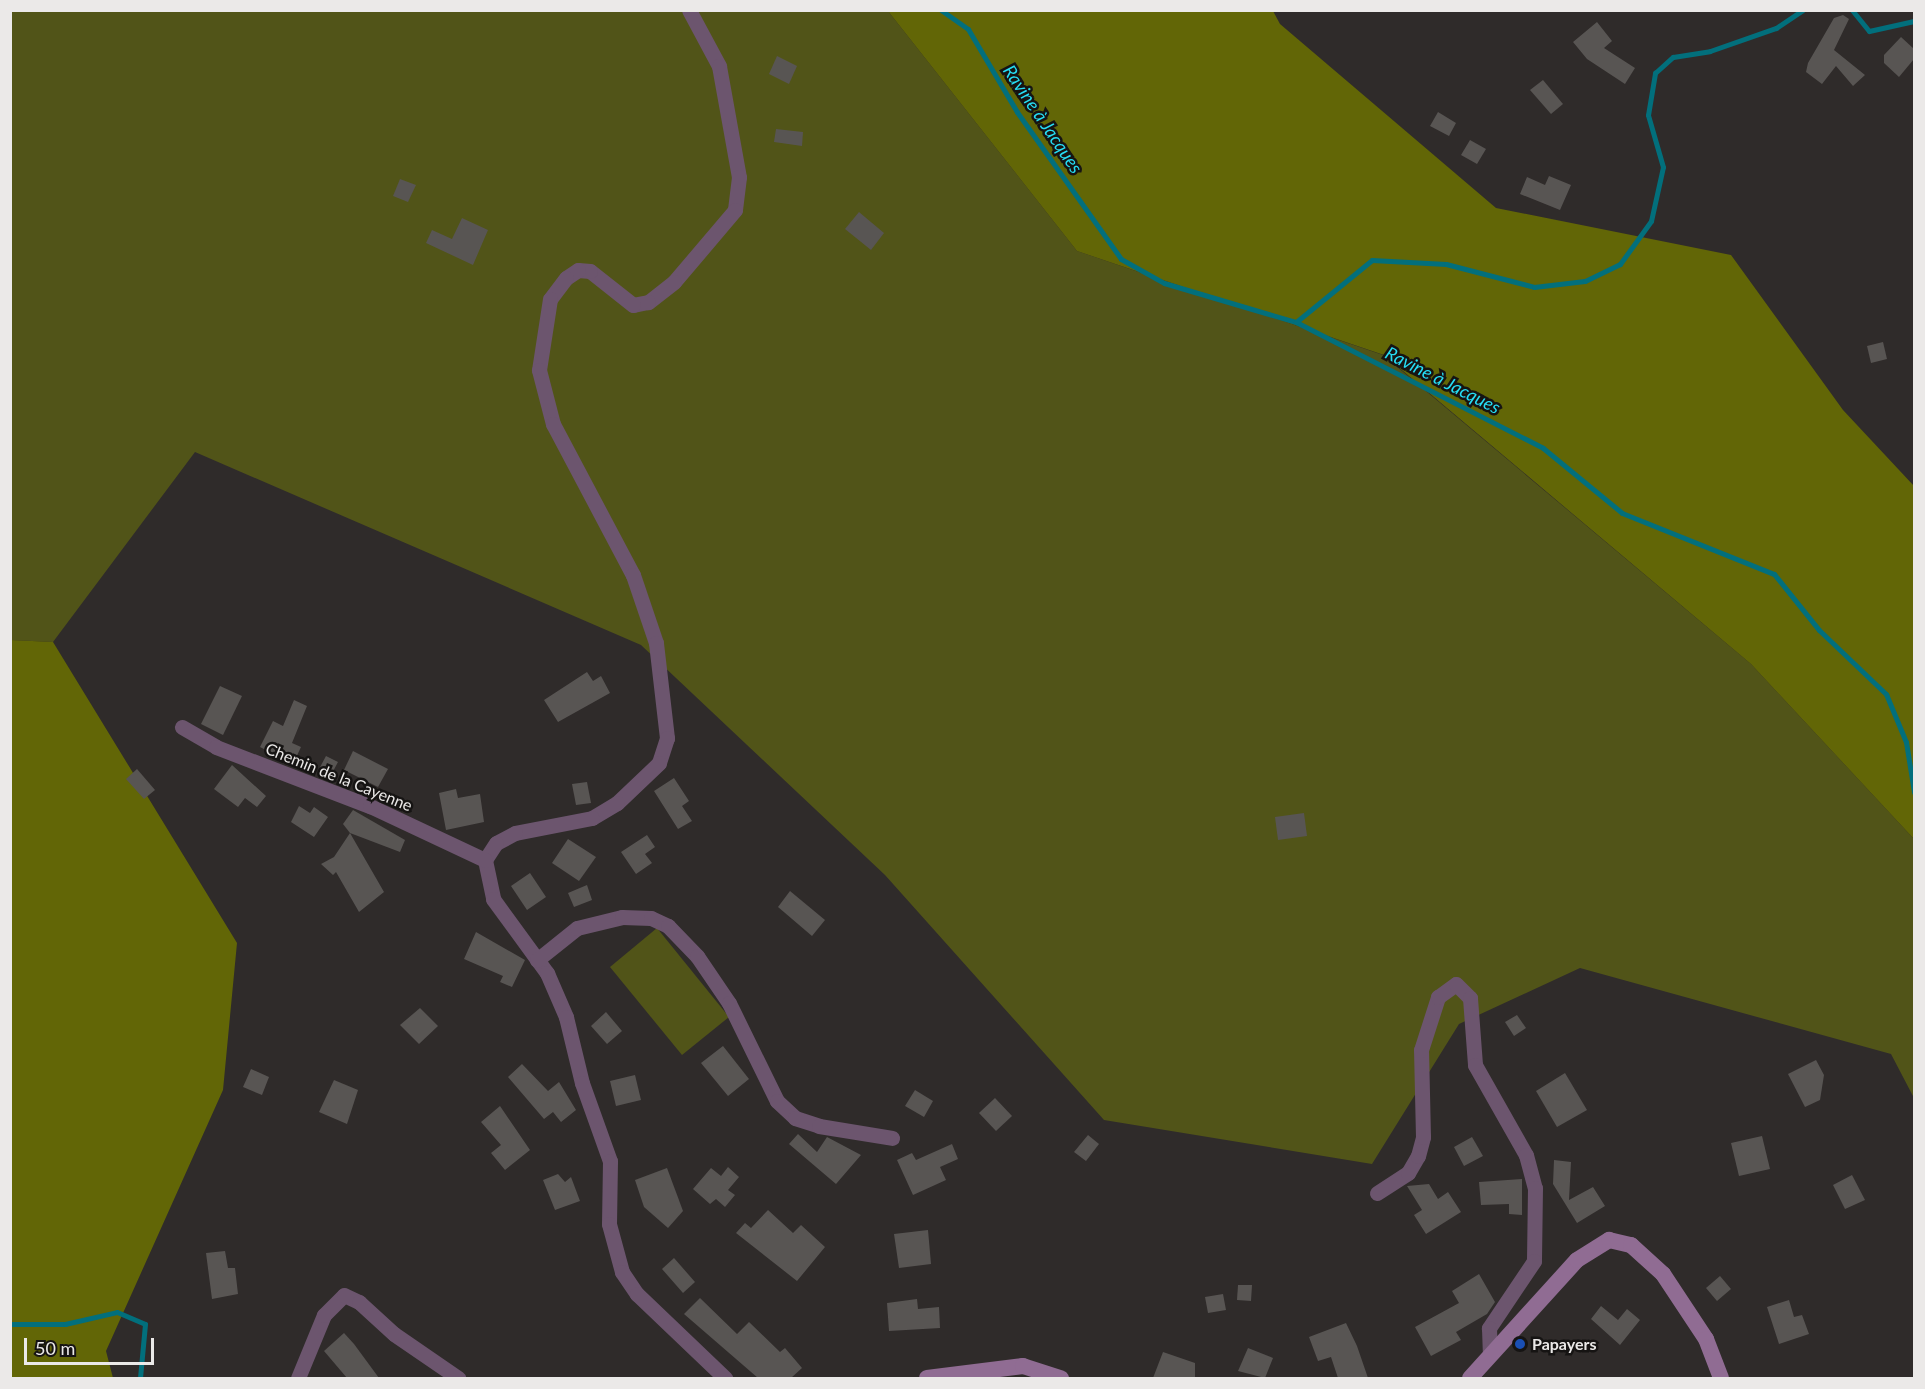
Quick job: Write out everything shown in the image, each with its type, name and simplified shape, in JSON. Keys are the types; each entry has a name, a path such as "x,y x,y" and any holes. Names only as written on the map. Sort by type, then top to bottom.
{"main road":[{"path":"1470,1378 1490,1351 1577,1260 1593,1246 1618,1241 1631,1245 1663,1274 1706,1338 1721,1378"},
{"path":"927,1378 1023,1366 1061,1378"}],"street":[{"path":"689,10 719,66 739,177 735,210 674,282 648,302 633,305 590,271 578,270 566,278 550,299 539,370 554,424 633,575 656,643 667,738 659,763 617,803 592,818 515,833 496,843 485,860 493,899 558,993 584,1091 610,1161 609,1224 622,1272 637,1294 725,1378"},
{"name":"Chemin de la Cayenne","path":"182,727 216,747 370,806 485,860"},
{"path":"537,960 577,928 622,917 651,918 668,926 697,956 729,1003 777,1101 795,1118 819,1126 892,1138"},
{"path":"1377,1193 1408,1173 1418,1155 1423,1137 1417,1072 1421,1050 1438,997 1456,984 1470,998 1475,1065 1526,1155 1535,1188 1534,1261 1489,1328 1490,1351"},
{"path":"298,1378 324,1315 344,1295 359,1302 394,1334 458,1378"}],"shaded area":[{"path":"11,11 888,11 1077,251 1383,355 1751,664 1914,839 1914,1098 1891,1054 1580,968 1459,1024 1372,1164 1104,1120 885,875 641,645 195,452 53,642 11,640"},
{"path":"888,11 1273,11 1280,24 1496,208 1731,255 1843,410 1914,486 1914,839 1751,664 1384,355 1077,251"},
{"path":"11,640 53,642 237,943 223,1090 106,1351 113,1378 11,1378"},
{"path":"657,928 729,1017 682,1055 610,967"}],"building":[{"path":"1843,15 1849,19 1834,50 1865,75 1853,86 1836,66 1822,84 1806,72 1808,63 1834,18"},
{"path":"1597,22 1612,41 1604,48 1635,68 1625,84 1587,59 1573,42"},
{"path":"1901,37 1914,49 1914,59 1899,77 1884,63 1884,55"},
{"path":"777,56 797,66 789,84 769,74"},
{"path":"1543,80 1563,104 1551,114 1530,90"},
{"path":"1438,112 1456,123 1449,136 1430,126"},
{"path":"776,129 803,132 802,146 774,142"},
{"path":"1470,140 1486,149 1477,164 1461,155"},
{"path":"1549,176 1571,185 1560,210 1520,194 1527,177 1545,185"},
{"path":"400,179 416,185 408,202 393,196"},
{"path":"859,212 884,233 871,250 845,229"},
{"path":"462,218 488,230 473,265 426,243 432,230 452,239"},
{"path":"1883,342 1887,359 1871,363 1867,346"},
{"path":"587,672 593,681 601,676 610,693 558,722 544,700"},
{"path":"220,686 242,696 223,735 201,724"},
{"path":"294,700 307,706 292,743 301,747 293,764 260,747 273,721 283,726"},
{"path":"353,751 388,769 378,787 344,770"},
{"path":"326,756 338,762 330,777 318,771"},
{"path":"232,765 266,796 257,807 245,798 238,807 214,789"},
{"path":"137,769 155,790 144,799 126,779"},
{"path":"674,778 689,801 682,806 692,821 678,829 654,791"},
{"path":"587,782 591,803 576,805 572,784"},
{"path":"456,789 458,798 480,794 484,822 446,830 439,793"},
{"path":"299,806 310,813 314,807 328,817 314,837 291,822"},
{"path":"353,810 405,840 400,852 350,833 343,824"},
{"path":"1304,813 1307,836 1278,840 1275,817"},
{"path":"350,833 384,892 359,912 336,872 333,875 321,864 334,857"},
{"path":"647,835 655,847 645,854 652,863 636,874 621,852"},
{"path":"568,839 596,857 579,881 552,863"},
{"path":"530,873 546,897 527,910 511,886"},
{"path":"587,885 592,900 574,907 568,893"},
{"path":"790,891 825,920 812,936 778,907"},
{"path":"476,932 525,960 512,987 500,982 503,976 464,959"},
{"path":"420,1008 438,1026 419,1044 400,1025"},
{"path":"606,1012 622,1031 607,1044 591,1026"},
{"path":"1517,1015 1526,1028 1514,1036 1505,1022"},
{"path":"723,1046 749,1079 728,1096 701,1063"},
{"path":"1816,1060 1824,1075 1820,1100 1805,1107 1788,1074"},
{"path":"522,1064 548,1091 559,1082 576,1110 561,1122 553,1112 544,1119 508,1077"},
{"path":"251,1069 269,1077 262,1095 243,1087"},
{"path":"1565,1073 1587,1110 1557,1127 1536,1091"},
{"path":"635,1075 641,1100 616,1106 610,1081"},
{"path":"334,1080 358,1090 347,1124 319,1112"},
{"path":"915,1090 933,1101 924,1117 905,1106"},
{"path":"995,1098 1012,1116 996,1131 979,1113"},
{"path":"500,1106 530,1150 505,1170 491,1153 501,1145 481,1122"},
{"path":"798,1134 817,1152 827,1137 861,1155 836,1184 789,1144"},
{"path":"1088,1135 1099,1144 1086,1161 1074,1152"},
{"path":"1762,1136 1770,1169 1739,1176 1731,1143"},
{"path":"1472,1137 1483,1156 1464,1166 1454,1147"},
{"path":"952,1144 958,1159 940,1167 946,1180 913,1195 897,1160 912,1153 916,1160"},
{"path":"1554,1160 1571,1162 1569,1200 1593,1187 1605,1206 1577,1223 1553,1184"},
{"path":"728,1167 739,1177 728,1190 735,1195 725,1207 716,1199 710,1204 693,1189 711,1168 721,1176"},
{"path":"667,1168 683,1211 668,1228 644,1207 635,1180"},
{"path":"558,1174 565,1182 571,1177 580,1201 555,1210 543,1180"},
{"path":"1852,1175 1865,1200 1845,1209 1833,1185"},
{"path":"1522,1179 1522,1215 1509,1214 1509,1204 1481,1205 1479,1182"},
{"path":"1429,1184 1438,1199 1448,1192 1461,1212 1426,1234 1414,1215 1422,1210 1407,1186"},
{"path":"768,1210 793,1233 801,1225 825,1247 797,1281 736,1233 745,1223 751,1228"},
{"path":"928,1230 931,1264 899,1268 894,1234"},
{"path":"225,1251 228,1268 235,1268 238,1294 212,1299 206,1253"},
{"path":"674,1258 695,1282 683,1293 662,1269"},
{"path":"1479,1274 1495,1302 1487,1314 1456,1332 1461,1340 1431,1356 1415,1327 1459,1303 1452,1291"},
{"path":"1720,1276 1731,1289 1717,1301 1706,1288"},
{"path":"1238,1285 1252,1285 1251,1301 1237,1300"},
{"path":"1223,1294 1226,1310 1208,1313 1205,1297"},
{"path":"700,1298 737,1334 749,1322 780,1352 785,1348 802,1368 791,1378 758,1378 684,1314"},
{"path":"917,1299 918,1309 939,1307 940,1328 889,1331 887,1303"},
{"path":"1789,1300 1794,1317 1802,1315 1809,1334 1779,1344 1767,1307"},
{"path":"1601,1306 1618,1320 1627,1309 1640,1320 1620,1345 1591,1319"},
{"path":"1346,1323 1368,1378 1338,1378 1331,1357 1318,1361 1309,1337"},
{"path":"344,1333 379,1378 347,1378 324,1351"},
{"path":"1248,1348 1273,1358 1265,1378 1238,1371"},
{"path":"1163,1352 1195,1363 1195,1378 1153,1378"}],"waterway":[{"name":"Ravine à Jacques","path":"941,10 968,29 1017,112 1121,259 1164,283 1296,322 1543,448 1622,513 1774,574 1819,630 1886,694 1906,742 1914,792"},
{"path":"1296,322 1372,260 1446,264 1534,287 1585,281 1620,264 1651,221 1663,167 1648,115 1655,73 1673,57 1710,51 1776,28 1803,10"},
{"path":"1852,10 1869,31 1914,21"},
{"path":"10,1324 65,1324 117,1312 145,1324 140,1378"}],"place":[{"name":"Papayers","path":"1520,1344"}]}
